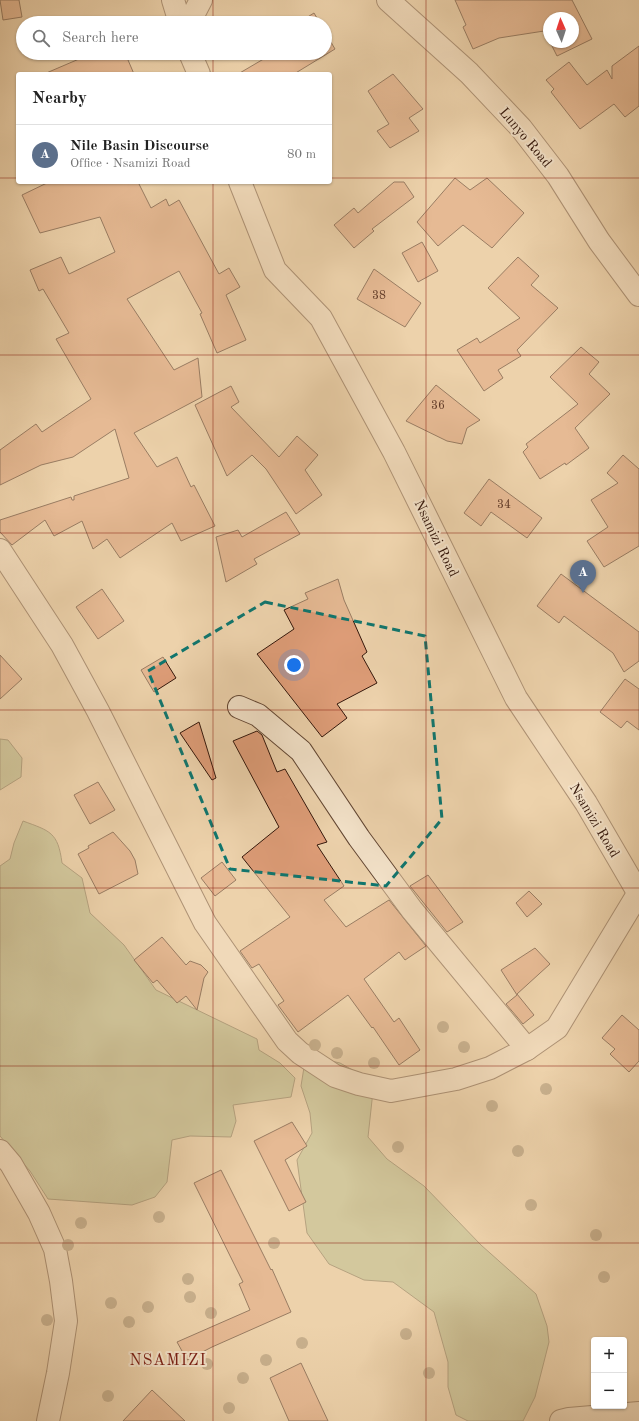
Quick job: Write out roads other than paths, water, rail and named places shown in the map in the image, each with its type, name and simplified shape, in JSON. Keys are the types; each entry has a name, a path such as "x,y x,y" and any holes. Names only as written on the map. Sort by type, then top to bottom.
{"street":[{"path":"173,0 178,16"},
{"path":"193,16 202,0"},
{"name":"Lunyo Road","path":"388,0 469,74 521,128 558,176 599,241 639,295"},
{"path":"193,60 198,72"},
{"name":"Nsamizi Road","path":"241,184 274,270 321,318 394,452 516,698 586,803 639,894"},
{"path":"0,550 62,645 98,711 205,922 287,1042 300,1053 335,1076 391,1092 463,1077 490,1068 527,1048 557,1028 639,894"},
{"path":"239,707 258,715 300,751 359,838 407,904 527,1048"},
{"path":"0,1151 11,1164 40,1213 55,1249 61,1281 66,1321 58,1374 48,1421"},
{"path":"561,1421 639,1413"}],"place":[{"name":"Nile Basin Discourse","path":"583,593"}],"district":[{"name":"NSAMIZI","path":"168,1359"}]}
